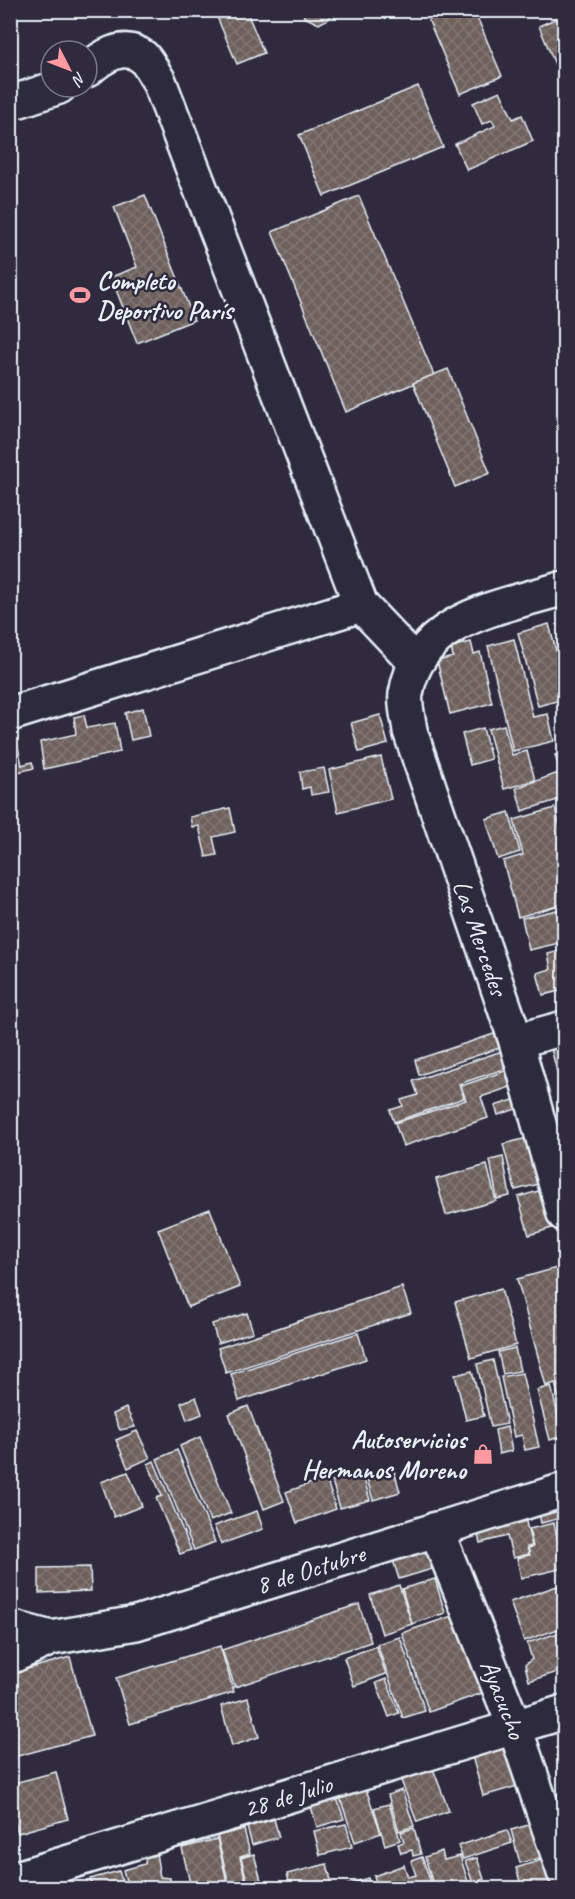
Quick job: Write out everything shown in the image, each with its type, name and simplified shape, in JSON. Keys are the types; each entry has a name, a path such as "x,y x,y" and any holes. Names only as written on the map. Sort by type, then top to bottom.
{"street":[{"path":"99,61 108,54 130,51 143,57 159,81 361,605 415,662 437,637 465,618 564,588"},
{"path":"10,100 20,100 39,94"},
{"path":"10,714 361,605"},
{"name":"Las Mercedes","path":"415,662 405,696 410,731 516,1041 564,1214"},
{"path":"516,1041 564,1028"},
{"name":"8 de Octubre","path":"10,1657 51,1638 136,1623 564,1490"},
{"name":"Ayacucho","path":"436,1529 515,1728 564,1872"},
{"name":"8 de Octubre","path":"10,1627 51,1638"},
{"name":"28 de Julio","path":"10,1880 564,1712"}],"building":[{"path":"214,10 246,10 264,53 237,64"},
{"path":"303,10 333,10 330,18 319,24 304,17"},
{"path":"428,10 474,10 502,76 460,94 425,12"},
{"path":"564,15 564,86 539,26"},
{"path":"418,86 443,147 324,196 299,135"},
{"path":"500,91 513,119 522,115 533,141 467,170 455,144 495,126 492,120 482,124 473,103"},
{"path":"145,195 194,320 137,343 111,277 137,267 114,207"},
{"path":"359,196 434,375 346,412 272,232"},
{"path":"448,369 490,473 455,487 413,383"},
{"path":"549,624 564,681 564,699 538,706 518,633"},
{"path":"514,639 533,717 548,714 554,741 513,751 488,646"},
{"path":"471,642 474,654 480,652 492,703 450,714 437,661 453,657 451,647"},
{"path":"143,708 149,736 131,740 125,713"},
{"path":"84,715 87,728 115,723 120,752 44,769 40,742 76,734 74,717"},
{"path":"380,715 388,744 359,752 351,723"},
{"path":"504,725 512,755 527,751 535,780 504,789 488,729"},
{"path":"483,728 491,759 470,765 462,734"},
{"path":"17,743 22,765 32,762 34,768 10,774 10,745"},
{"path":"564,752 564,769 560,771 555,755"},
{"path":"381,757 391,799 338,812 329,770"},
{"path":"324,768 329,792 311,795 310,787 302,789 300,772"},
{"path":"564,771 564,798 522,811 516,788"},
{"path":"230,808 235,832 213,837 217,855 206,857 199,826 192,827 190,817"},
{"path":"555,808 564,841 564,904 518,917 503,861 523,855 514,820"},
{"path":"509,812 520,852 498,859 486,819"},
{"path":"561,909 564,942 529,950 522,918"},
{"path":"564,950 564,990 543,995 537,973 551,969 548,954"},
{"path":"500,1032 505,1046 419,1075 415,1060"},
{"path":"564,1044 564,1100 551,1048"},
{"path":"502,1051 507,1068 459,1084 464,1098 394,1122 390,1110 403,1106 401,1100 418,1095 413,1081"},
{"path":"511,1069 516,1085 481,1097 488,1118 403,1146 395,1123 466,1100 461,1086"},
{"path":"519,1098 522,1107 498,1115 495,1106"},
{"path":"532,1137 543,1183 515,1190 503,1144"},
{"path":"503,1157 510,1196 497,1199 490,1160"},
{"path":"487,1165 496,1201 446,1215 436,1179"},
{"path":"542,1190 552,1228 529,1235 518,1197"},
{"path":"210,1209 240,1287 188,1307 158,1229"},
{"path":"564,1266 564,1418 555,1383 546,1386 517,1279"},
{"path":"402,1287 411,1313 226,1373 218,1348"},
{"path":"501,1289 516,1345 471,1358 455,1302"},
{"path":"247,1313 253,1332 218,1343 212,1324"},
{"path":"358,1333 366,1359 239,1401 231,1374"},
{"path":"515,1348 520,1371 503,1374 498,1352"},
{"path":"493,1360 507,1424 491,1427 477,1364"},
{"path":"472,1371 484,1416 466,1420 455,1375"},
{"path":"522,1373 539,1447 525,1450 522,1435 514,1437 501,1377"},
{"path":"551,1386 563,1436 550,1440 537,1390"},
{"path":"196,1397 202,1414 187,1420 181,1403"},
{"path":"248,1406 284,1501 264,1509 229,1414"},
{"path":"126,1408 135,1427 120,1430 113,1414"},
{"path":"507,1427 512,1451 499,1454 495,1430"},
{"path":"137,1431 150,1458 128,1468 116,1440"},
{"path":"200,1437 231,1513 210,1521 180,1446"},
{"path":"177,1450 215,1542 194,1550 157,1459"},
{"path":"154,1461 191,1550 180,1554 156,1498 162,1496 148,1464"},
{"path":"393,1467 400,1492 373,1500 366,1475"},
{"path":"128,1472 142,1506 114,1517 101,1482"},
{"path":"362,1472 370,1500 340,1508 332,1481"},
{"path":"326,1478 336,1509 297,1523 286,1492"},
{"path":"536,1500 558,1507 561,1518 541,1523"},
{"path":"523,1510 532,1546 527,1547 529,1554 513,1558 507,1536 480,1543 476,1526"},
{"path":"257,1511 263,1529 221,1544 214,1526"},
{"path":"554,1523 564,1568 521,1578 517,1558 530,1555 528,1548 533,1547 529,1529"},
{"path":"425,1543 432,1569 399,1579 391,1554"},
{"path":"90,1567 91,1591 39,1593 39,1568"},
{"path":"435,1579 445,1613 412,1624 402,1589"},
{"path":"399,1585 412,1624 382,1634 370,1595"},
{"path":"560,1585 564,1600 564,1627 524,1641 510,1602"},
{"path":"359,1604 371,1642 235,1687 222,1650"},
{"path":"455,1615 482,1693 429,1712 402,1633"},
{"path":"564,1631 564,1670 529,1681 525,1665 532,1659 527,1643"},
{"path":"400,1637 425,1711 403,1718 377,1644"},
{"path":"220,1646 234,1692 130,1724 116,1678"},
{"path":"376,1646 386,1674 354,1686 344,1658"},
{"path":"70,1657 92,1736 10,1758 10,1674"},
{"path":"386,1679 399,1713 389,1717 376,1683"},
{"path":"248,1698 259,1737 232,1746 221,1706"},
{"path":"517,1743 528,1783 483,1796 472,1756"},
{"path":"432,1766 449,1811 417,1822 400,1778"},
{"path":"56,1772 68,1819 18,1833 10,1803 10,1784"},
{"path":"366,1789 381,1833 355,1842 340,1798"},
{"path":"402,1790 414,1826 399,1831 388,1795"},
{"path":"337,1798 344,1819 317,1827 311,1807"},
{"path":"389,1804 400,1840 385,1845 374,1808"},
{"path":"274,1819 279,1837 252,1845 247,1827"},
{"path":"539,1822 548,1856 520,1863 511,1830"},
{"path":"346,1824 352,1847 320,1855 314,1831"},
{"path":"414,1828 421,1854 413,1856 412,1850 401,1853 398,1844 404,1842 401,1832"},
{"path":"244,1829 250,1854 240,1857 247,1886 230,1888 217,1836"},
{"path":"507,1830 512,1843 463,1859 458,1846"},
{"path":"217,1839 228,1886 191,1888 182,1848"},
{"path":"442,1851 444,1860 460,1856 470,1888 434,1888 425,1857"},
{"path":"156,1853 160,1877 170,1878 172,1888 128,1888 123,1870 145,1864 146,1855"},
{"path":"254,1854 263,1888 249,1888 241,1858"},
{"path":"422,1857 433,1888 378,1888 374,1876 404,1865 408,1877 416,1875 411,1861"},
{"path":"477,1858 484,1879 473,1883 465,1861"},
{"path":"548,1858 557,1888 522,1888 516,1868"},
{"path":"327,1864 333,1888 291,1888 287,1874"},
{"path":"119,1871 124,1888 93,1888 90,1879"},
{"path":"368,1878 371,1888 338,1888"}],"place":[{"name":"Completo Deportivo París","path":"80,295"},
{"name":"Autoservicios Hermanos Moreno","path":"483,1454"}]}
